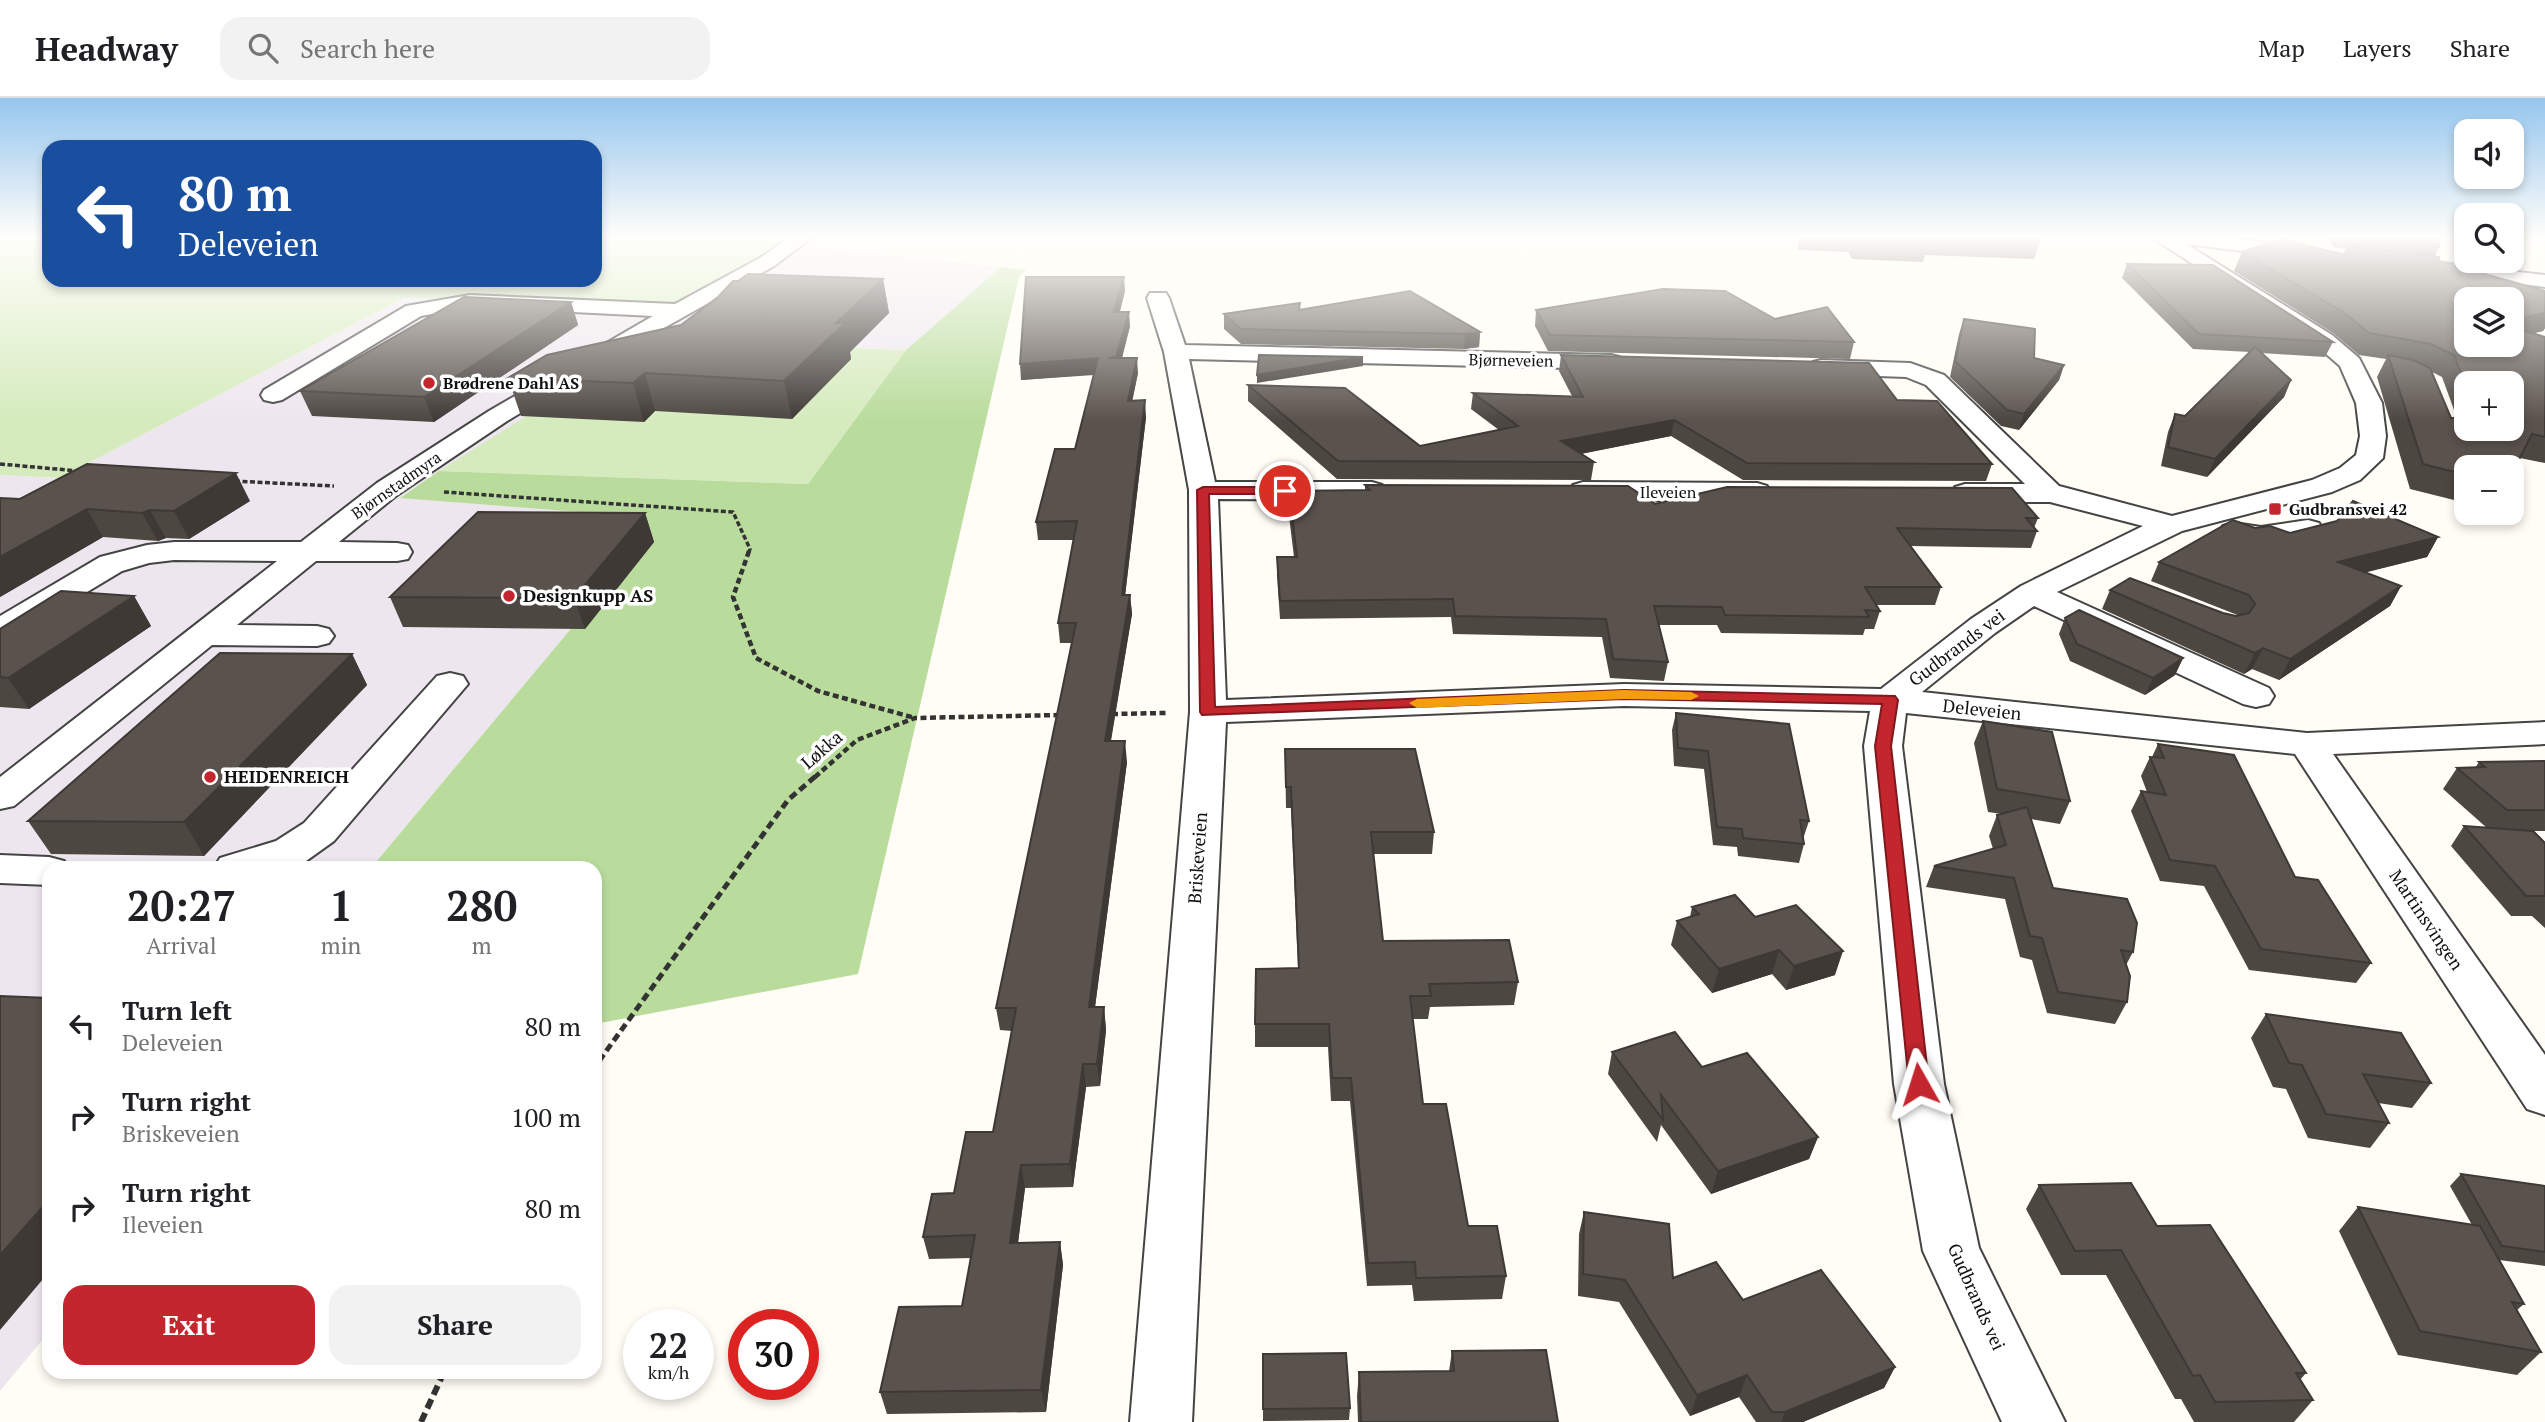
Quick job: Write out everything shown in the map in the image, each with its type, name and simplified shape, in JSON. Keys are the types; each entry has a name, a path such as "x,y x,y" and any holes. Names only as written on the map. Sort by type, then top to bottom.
{"street":[{"name":"Bjørnstadmyra","path":"6,786 204,635 387,489 498,416 705,298"},
{"name":"Briskeveien","path":"1158,298 1175,352 1203,490 1208,712 1161,1422"},
{"name":"Gudbrands vei","path":"2034,1422 1951,1251 1919,1084 1883,746 1890,700 1983,626 2032,593 2080,568 2171,525 2322,486 2350,474 2369,458 2373,436 2370,403 2361,359 2260,298"},
{"path":"273,395 414,311 444,304 520,303 680,311"},
{"name":"Bjørneveien","path":"1175,352 1629,362"},
{"path":"1794,366 1890,368 1910,370 1935,380 2050,493"},
{"path":"1203,490 1398,491"},
{"name":"Ileveien","path":"1550,491 1787,492"},
{"path":"1939,493 2050,493 2082,499 2171,525"},
{"path":"2202,517 2247,535 2308,529"},
{"path":"0,629 90,575 126,559 174,551 397,552"},
{"path":"2080,568 2117,582"},
{"path":"2032,593 2256,696"},
{"path":"204,635 317,636"},
{"path":"265,861 292,850 320,832 450,684"},
{"name":"Deleveien","path":"1208,712 1624,695 1890,700 2307,744 2545,733"},
{"name":"Martinsvingen","path":"2307,744 2545,1094"},
{"path":"0,869 42,871"}],"path":[{"path":"733,512 750,549 733,597 756,658 818,691 915,718"},
{"path":"1110,714 1208,712"},
{"name":"Løkka","path":"602,1057 788,800 857,740 915,718 1068,715"},
{"path":"421,1422 441,1379"}],"shaded area":[{"path":"404,298 520,303 544,298 966,298 906,350 647,340 401,497 632,516 620,570 377,861 42,861 42,1340 0,1391 0,475 60,478"}],"green space":[{"path":"0,298 404,298 60,478 0,475"},
{"path":"420,298 702,298 680,311"},
{"path":"966,298 1014,298 858,974 602,1023 602,861 377,861 620,570 632,516 400,498 439,471 808,484 906,350"},
{"path":"647,340 906,350 808,484 439,471"}],"building":[{"path":"463,298 571,302 424,397 300,391"},
{"path":"717,298 863,298 836,323 845,323 784,381 645,373 633,383 508,378 547,355 681,325"},
{"path":"1025,298 1118,298 1114,312 1129,312 1116,357 1108,358 1137,358 1128,401 1145,400 1122,595 1130,595 1105,741 1125,741 1089,1007 1104,1007 1097,1064 1083,1064 1070,1164 1021,1165 1010,1243 1060,1242 1041,1390 880,1392 899,1307 962,1306 975,1235 923,1237 932,1194 954,1193 966,1132 993,1132 1016,1008 996,1008 1076,623 1058,623 1077,521 1036,522 1055,449 1075,449 1098,358 1020,364"},
{"path":"1370,298 1422,298 1480,332 1465,334 1241,329 1224,314 1300,303 1299,310"},
{"path":"1610,298 1737,298 1775,319 1827,307 1854,342 1550,335 1536,310"},
{"path":"2162,298 2264,298 2333,342 2199,334"},
{"path":"2319,298 2454,298 2454,355 2431,344 2369,333 2343,312"},
{"path":"2524,298 2545,298 2545,313 2524,317"},
{"path":"1964,319 2035,329 2034,358 2064,365 2024,414 2007,410 1955,361"},
{"path":"2524,331 2545,337 2545,437 2532,434 2521,455 2454,455 2454,472 2423,464 2388,355 2413,360 2430,368 2451,418 2454,418 2454,441 2524,441 2524,371 2460,371 2455,357 2524,357"},
{"path":"2255,347 2291,380 2215,459 2168,447 2175,414 2185,416"},
{"path":"1259,355 1363,357 1257,375"},
{"path":"1561,355 1869,363 1897,400 1937,401 1992,464 1747,463 1674,420 1561,441 1594,462 1338,461 1248,385 1345,388 1420,446 1518,426 1473,393 1583,397"},
{"path":"87,464 236,473 174,511 150,510 142,513 87,509 0,557 0,498 20,499"},
{"path":"1365,485 1628,486 1655,504 1727,487 2012,488 2038,518 2026,518 2037,531 1897,528 1941,587 1865,587 1880,611 1865,610 1869,617 1725,615 1722,607 1654,606 1668,662 1613,659 1606,619 1455,616 1453,599 1280,601 1277,557 1297,557 1289,491 1370,490"},
{"path":"2353,501 2438,537 2338,562 2401,586 2290,659 2263,648 2255,653 2110,590 2130,578 2223,613 2236,616 2249,613 2255,604 2249,595 2159,562 2233,520 2255,528 2270,526 2290,533 2337,521"},
{"path":"478,512 645,513 574,598 390,597"},
{"path":"61,591 134,596 8,678 0,677 0,629"},
{"path":"2079,610 2183,658 2153,678 2077,644 2065,618"},
{"path":"220,653 352,654 184,822 28,821"},
{"path":"1676,713 1789,724 1809,821 1800,820 1804,844 1743,838 1742,829 1717,827 1708,751 1678,748"},
{"path":"1983,721 2052,732 2070,801 1997,789"},
{"path":"2158,744 2234,755 2295,877 2318,880 2371,963 2261,949 2215,866 2170,860 2141,791 2166,795 2150,757 2164,758"},
{"path":"1285,749 1415,749 1434,832 1371,832 1383,941 1509,940 1518,982 1429,984 1431,996 1410,996 1423,1104 1446,1104 1468,1226 1497,1226 1506,1276 1416,1278 1415,1262 1368,1263 1351,1078 1332,1078 1329,1024 1255,1024 1256,969 1299,968 1291,787 1286,787"},
{"path":"2545,761 2545,810 2507,810 2457,768 2485,767 2479,762"},
{"path":"2027,807 2053,888 2127,899 2137,923 2133,952 2121,950 2130,976 2127,1002 2058,992 2042,938 2030,936 2014,878 1934,866 2006,845 1997,815"},
{"path":"2464,826 2533,831 2545,843 2545,896 2526,896"},
{"path":"1735,895 1755,917 1796,905 1843,951 1794,966 1779,950 1719,969 1677,921 1699,914 1692,907"},
{"path":"0,996 42,998 42,1208 0,1255"},
{"path":"2266,1014 2401,1033 2431,1083 2363,1074 2389,1123 2326,1114 2302,1065 2289,1063"},
{"path":"1675,1032 1702,1067 1747,1053 1818,1137 1718,1171 1661,1095 1663,1120 1612,1052"},
{"path":"2461,1174 2545,1186 2545,1252 2502,1246"},
{"path":"2131,1183 2157,1226 2210,1225 2306,1373 2296,1373 2313,1400 2215,1402 2200,1375 2193,1376 2121,1250 2075,1251 2039,1185"},
{"path":"2358,1207 2480,1226 2524,1304 2512,1302 2541,1352 2420,1331"},
{"path":"1584,1212 1669,1224 1673,1278 1716,1262 1743,1300 1821,1270 1895,1367 1785,1412 1772,1412 1747,1375 1697,1395 1625,1280 1583,1274"},
{"path":"1546,1350 1558,1422 1361,1422 1359,1372 1454,1371 1452,1351"},
{"path":"1346,1353 1350,1408 1263,1409 1263,1354"}],"slow traffic":[{"path":"1417,703 1624,695 1691,696"}],"place":[{"name":"Brødrene Dahl AS","path":"429,383"},
{"name":"Gudbransvei 42","path":"2275,509"},
{"name":"Designkupp AS","path":"509,596"},
{"name":"HEIDENREICH","path":"210,777"}],"route":[{"path":"1285,491 1203,490 1208,712 1624,695 1890,700 1883,746 1919,1084"}]}
